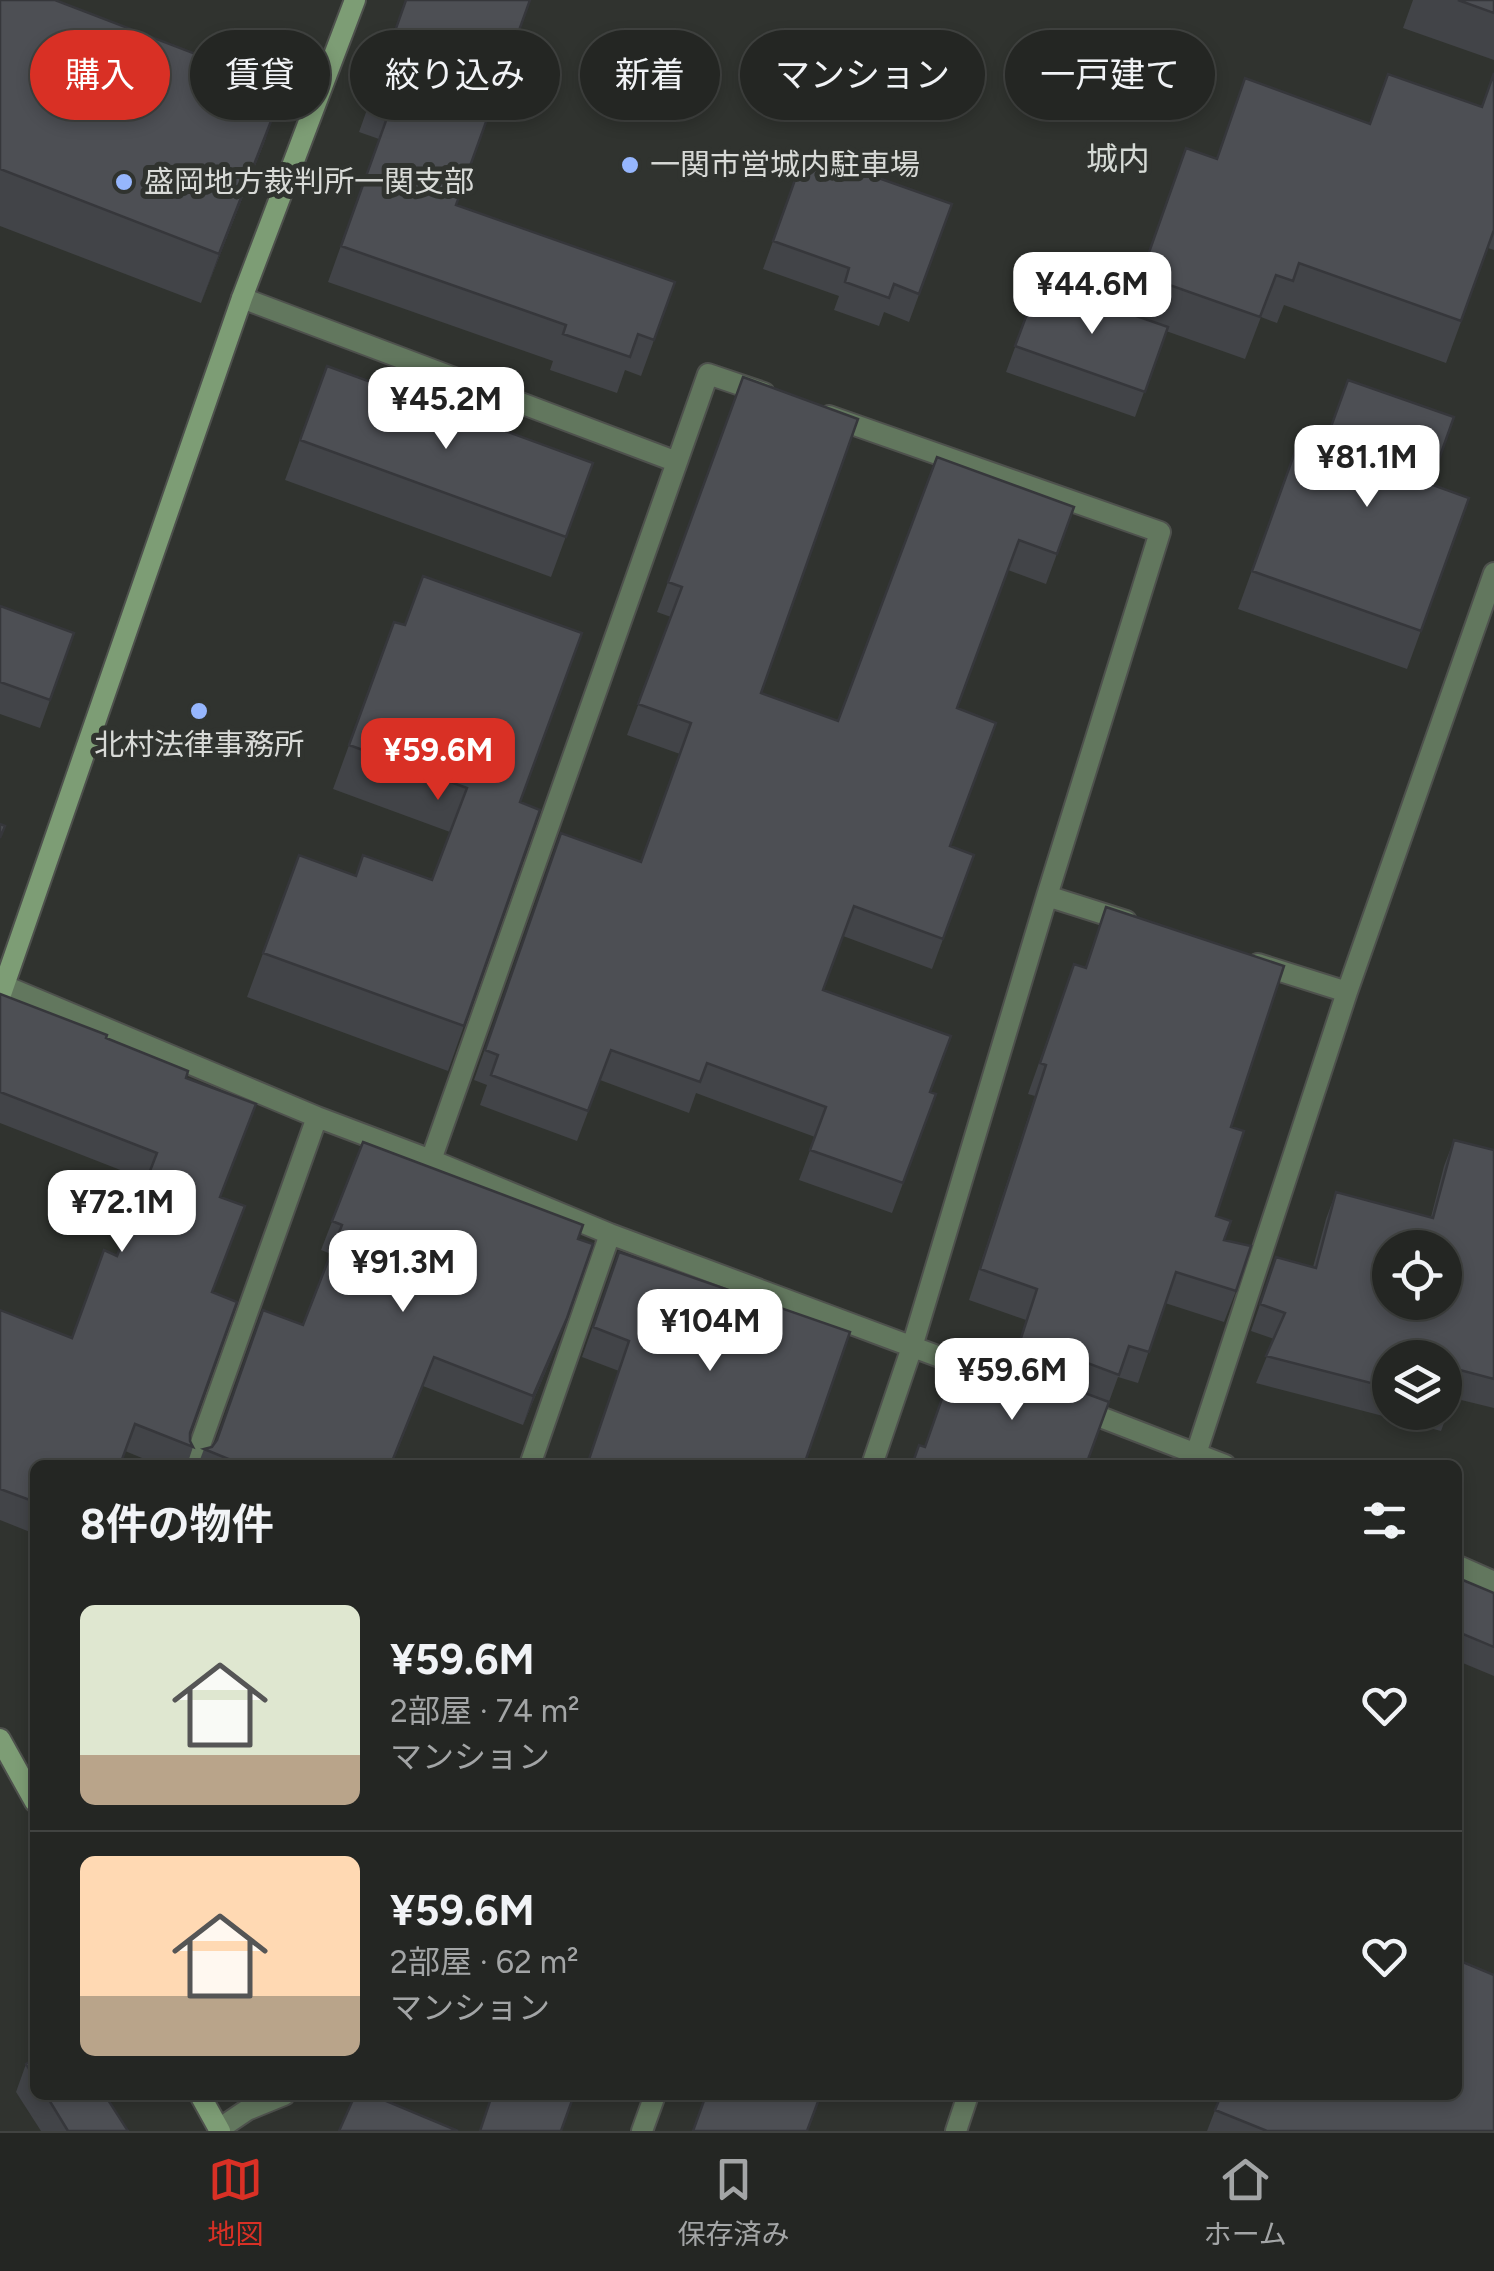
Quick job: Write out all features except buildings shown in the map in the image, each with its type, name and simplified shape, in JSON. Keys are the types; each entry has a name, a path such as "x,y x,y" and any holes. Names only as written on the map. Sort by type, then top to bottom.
{"street":[{"path":"355,0 242,298 2,989 610,1234 912,1347 1194,1459 1347,992 1494,573"},
{"path":"242,298 677,462"},
{"path":"431,1160 708,374 1160,532 912,1347 874,1460"},
{"path":"1048,896 1141,926"},
{"path":"1234,956 1347,992"},
{"path":"195,1460 317,1118"},
{"path":"532,1460 610,1234"},
{"path":"1462,1568 1494,1582"},
{"path":"0,1739 29,1780"},
{"path":"203,2100 220,2130 247,2110 272,2100"},
{"path":"642,2131 653,2100"},
{"path":"956,2131 966,2100"}],"place":[{"name":"一関市営城内駐車場","path":"630,165"},
{"name":"盛岡地方裁判所一関支部","path":"124,182"},
{"name":"北村法律事務所","path":"199,711"}],"district":[{"name":"城内","path":"1118,159"}]}
